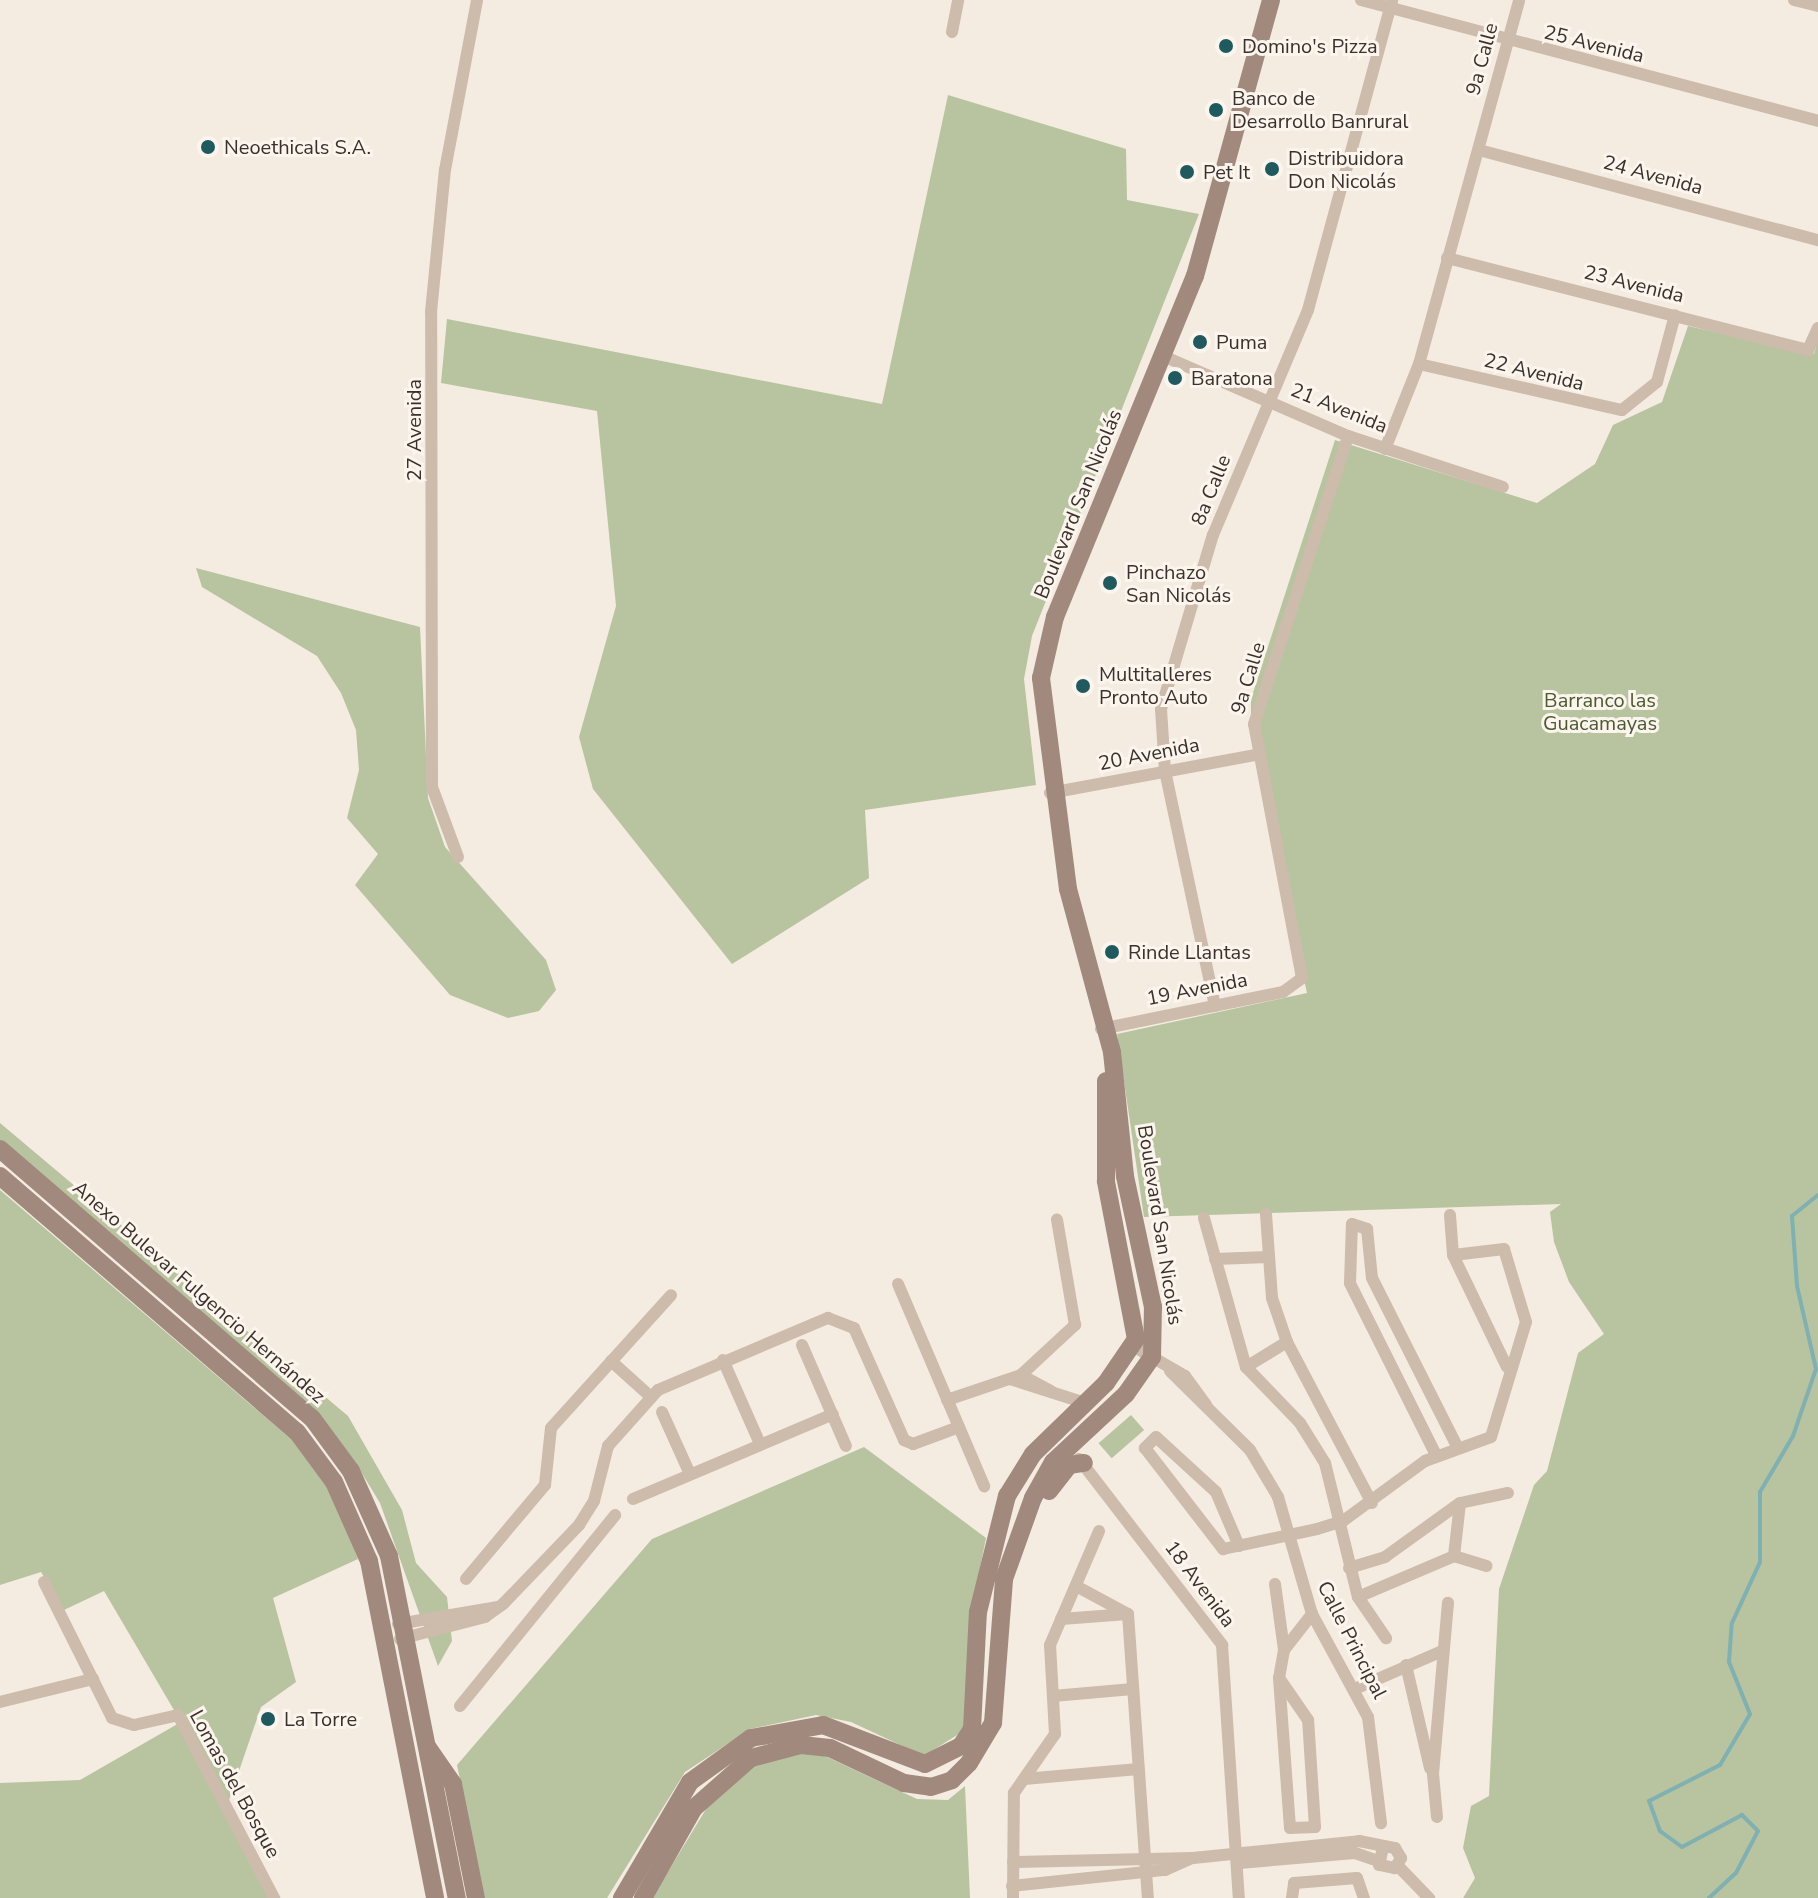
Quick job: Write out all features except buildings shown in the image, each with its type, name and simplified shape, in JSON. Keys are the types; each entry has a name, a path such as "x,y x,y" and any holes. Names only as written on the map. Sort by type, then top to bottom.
{"main road":[{"name":"Boulevard San Nicolás","path":"1152,1357 1153,1307 1103,1034 1050,793 1041,728 1045,656 1195,276 1271,0"},
{"name":"Boulevard San Nicolás","path":"1103,1034 1106,1181 1135,1326 1133,1346"},
{"name":"Anexo Bulevar Fulgencio Hernández","path":"0,1149 312,1418 377,1517 404,1630 457,1898"},
{"name":"Anexo Bulevar Fulgencio Hernández","path":"0,1176 297,1432 358,1525 384,1635 435,1898"},
{"path":"1065,1447 1061,1435 1133,1346"},
{"path":"643,1898 694,1808 751,1758 801,1745 830,1748 904,1783 952,1780 993,1723 996,1632 1019,1530 1065,1447 1126,1394 1152,1357"},
{"path":"622,1898 690,1782 728,1749 770,1730 823,1725 925,1764 961,1746 972,1729 978,1612 1007,1496 1033,1454 1082,1406"},
{"path":"996,1632 1043,1501 1064,1468 1084,1463"},
{"path":"426,1746 453,1784 476,1898"},
{"path":"612,1898 639,1867"}],"street":[{"name":"27 Avenida","path":"458,857 432,787 431,312 445,170 477,0"},
{"path":"952,32 958,0"},
{"name":"25 Avenida","path":"1361,0 1390,4 1507,43 1818,121"},
{"name":"9a Calle","path":"1385,449 1419,364 1519,0"},
{"path":"1794,0 1818,6"},
{"name":"8a Calle","path":"1215,1006 1165,771 1161,709 1174,657 1213,535 1308,310 1390,4"},
{"name":"24 Avenida","path":"1479,150 1818,240"},
{"name":"23 Avenida","path":"1447,258 1811,349 1818,328"},
{"name":"22 Avenida","path":"1419,364 1611,411 1638,403 1657,382 1675,315"},
{"name":"21 Avenida","path":"1163,356 1348,436 1503,487"},
{"name":"9a Calle","path":"1298,984 1304,960 1255,755 1257,711 1348,436"},
{"name":"20 Avenida","path":"1050,793 1255,755"},
{"name":"19 Avenida","path":"1103,1034 1298,984"},
{"path":"1266,1214 1269,1257 1287,1342 1372,1503"},
{"path":"1450,1215 1453,1255 1507,1367"},
{"path":"1204,1218 1246,1367 1313,1441 1343,1521 1349,1568 1358,1597 1386,1638"},
{"path":"947,1400 1016,1377 1075,1325 1057,1220"},
{"path":"1436,1455 1390,1369 1350,1283 1352,1224 1367,1229 1372,1278 1457,1446"},
{"path":"1239,1546 1216,1492 1156,1436 1144,1448 1216,1546 1239,1546 1343,1521 1436,1455 1492,1436 1507,1367 1526,1322 1504,1250 1453,1255"},
{"path":"1215,1259 1269,1257"},
{"path":"898,1284 984,1486"},
{"path":"466,1579 545,1485 551,1428 671,1295"},
{"path":"384,1635 497,1607 571,1533 594,1501 608,1446 651,1397 723,1360 841,1317 854,1328 904,1440 913,1444 959,1427"},
{"path":"1246,1367 1287,1342"},
{"path":"802,1345 846,1446"},
{"name":"Calle Principal","path":"1133,1346 1205,1396 1206,1405 1266,1471 1312,1614 1357,1688 1376,1744 1381,1823"},
{"path":"1390,1369 1410,1357"},
{"path":"723,1360 760,1444"},
{"path":"611,1361 651,1397"},
{"path":"1016,1377 1082,1406"},
{"path":"662,1412 690,1474"},
{"path":"633,1499 833,1414"},
{"name":"18 Avenida","path":"1065,1447 1084,1463 1222,1645 1239,1862 1239,1898"},
{"path":"1349,1568 1385,1557 1460,1503 1508,1493"},
{"path":"1454,1556 1460,1503"},
{"path":"460,1706 585,1547 615,1515"},
{"path":"1099,1531 1050,1645 1055,1735 1024,1779 1011,1808 1013,1892 1146,1872 1193,1858"},
{"path":"571,1533 585,1547"},
{"path":"1358,1597 1454,1556 1487,1566"},
{"name":"Lomas del Bosque","path":"44,1582 93,1679 122,1724 178,1715 274,1898"},
{"path":"1275,1584 1284,1650 1279,1678 1291,1829 1315,1827 1308,1720 1279,1678"},
{"path":"1076,1586 1128,1614"},
{"path":"1433,1774 1448,1603"},
{"path":"1061,1619 1128,1614"},
{"path":"1128,1614 1148,1898"},
{"path":"1284,1650 1312,1614"},
{"path":"1357,1688 1442,1651"},
{"path":"1406,1665 1433,1774 1437,1817"},
{"path":"0,1702 93,1679"},
{"path":"1053,1696 1133,1689"},
{"path":"1024,1779 1139,1769"},
{"path":"1239,1862 1340,1840 1398,1850 1398,1866 1429,1898"},
{"path":"1378,1861 1383,1848"},
{"path":"1013,1862 1144,1856 1239,1862 1355,1853 1378,1861 1385,1869 1398,1866"},
{"path":"1292,1898 1294,1883 1357,1878 1361,1894 1345,1898"}],"green space":[{"path":"948,95 1126,149 1127,200 1199,214 1032,636 1024,679 1036,785 865,810 869,878 732,964 593,789 579,737 616,606 597,411 441,383 447,319 882,404"},
{"name":"Barranco las Guacamayas","path":"1688,326 1814,354 1818,338 1818,1898 1463,1898 1475,1878 1463,1848 1471,1806 1489,1796 1499,1589 1534,1485 1547,1471 1578,1353 1604,1334 1569,1282 1554,1242 1550,1212 1561,1204 1144,1217 1117,1034 1307,993 1251,736 1251,699 1335,440 1537,503 1595,464 1613,425 1662,402"},
{"path":"196,568 420,627 428,798 445,847 546,960 556,990 539,1011 508,1018 450,995 355,885 378,854 347,818 359,770 356,730 341,693 317,656 202,587"},
{"path":"0,1123 348,1416 402,1510 416,1563 447,1597 452,1641 438,1666 380,1503 360,1470 0,1142"},
{"path":"0,1190 306,1452 338,1501 358,1559 273,1598 296,1682 261,1707 227,1806 276,1898 0,1898 0,1783 80,1780 181,1722 104,1591 64,1610 41,1572 0,1585"},
{"path":"1131,1415 1144,1430 1112,1458 1099,1443"},
{"path":"864,1447 986,1538 971,1614 965,1730 924,1756 851,1722 816,1715 750,1729 685,1772 607,1898 485,1898 457,1765 652,1539"},
{"path":"812,1750 917,1799 948,1800 965,1786 970,1898 652,1898 717,1791 758,1761"}],"waterway":[{"path":"1709,1898 1736,1873 1758,1831 1742,1815 1682,1847 1660,1831 1649,1801 1720,1765 1750,1714 1729,1662 1732,1623 1760,1562 1760,1492 1793,1436 1816,1369 1797,1286 1792,1216 1818,1195"}],"place":[{"name":"Domino's Pizza","path":"1226,46"},
{"name":"Banco de Desarrollo Banrural","path":"1216,110"},
{"name":"Neoethicals S.A.","path":"208,147"},
{"name":"Distribuidora Don Nicolás","path":"1272,169"},
{"name":"Pet It","path":"1187,172"},
{"name":"Puma","path":"1200,342"},
{"name":"Baratona","path":"1175,378"},
{"name":"Pinchazo San Nicolás","path":"1110,583"},
{"name":"Multitalleres Pronto Auto","path":"1083,686"},
{"name":"Rinde Llantas","path":"1112,952"},
{"name":"La Torre","path":"268,1719"}]}
